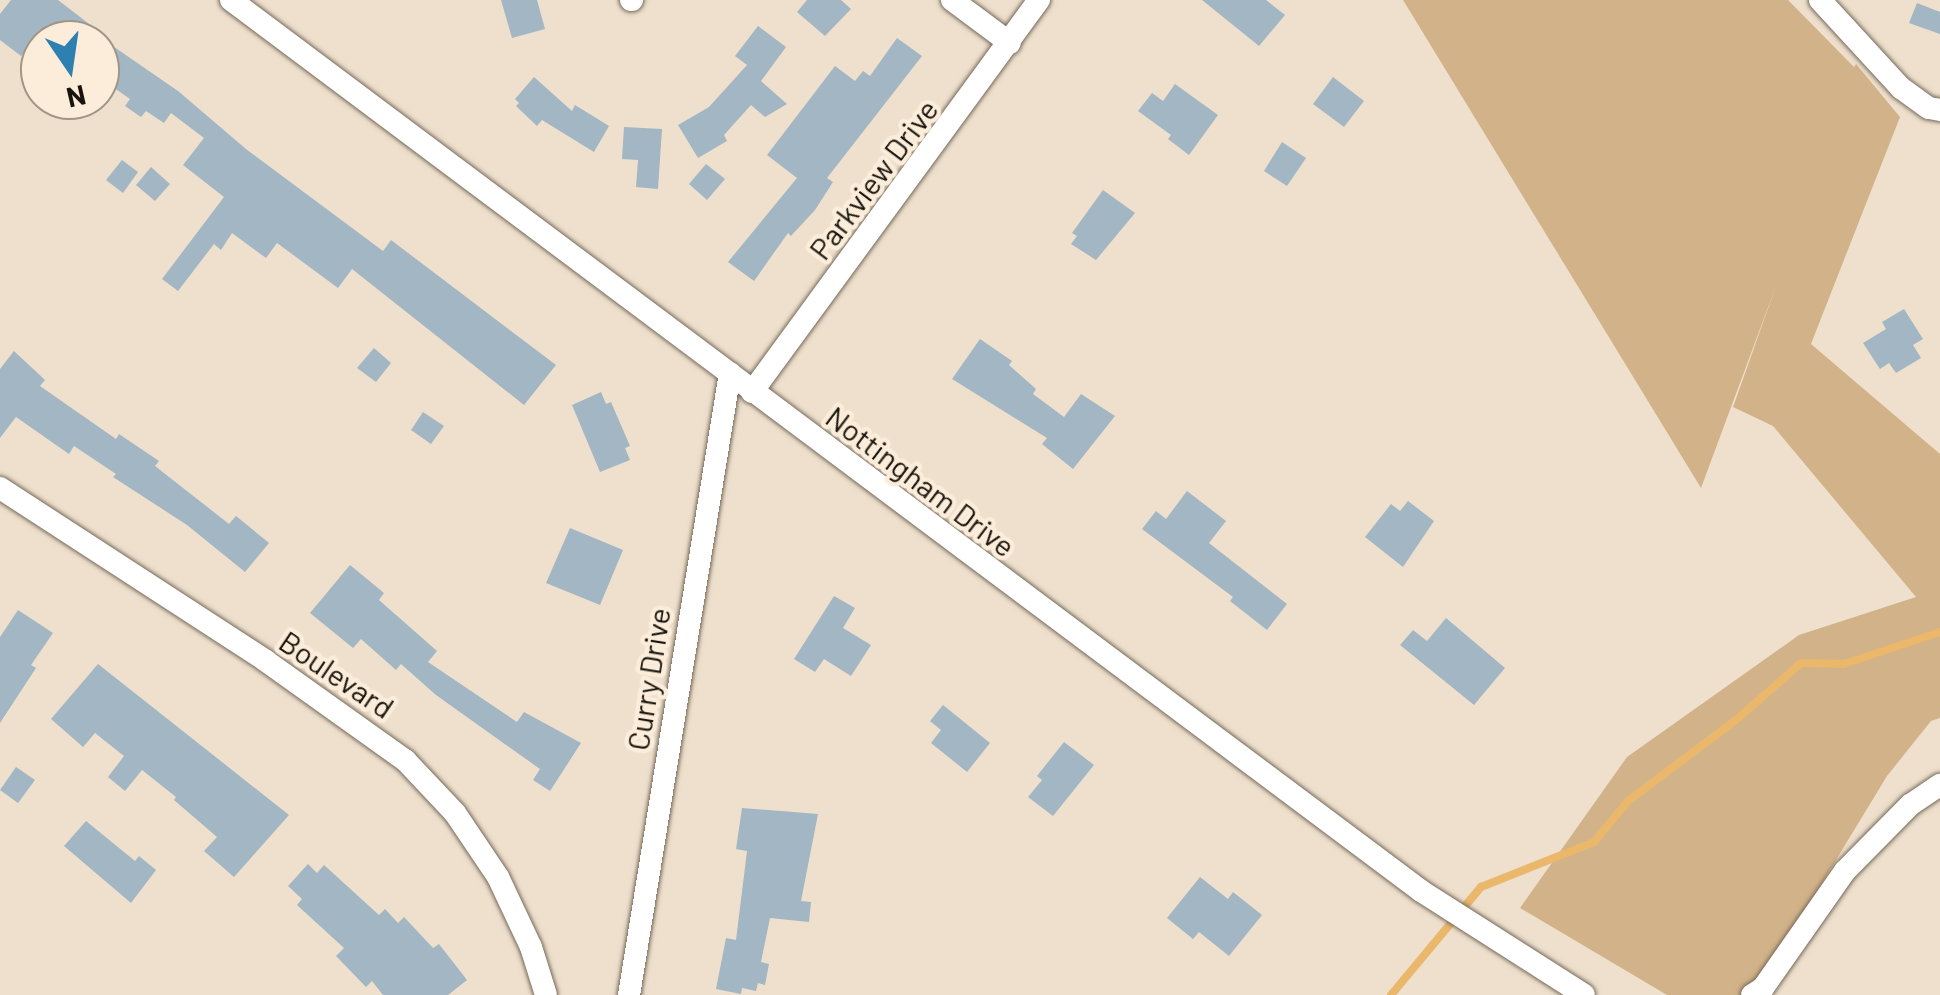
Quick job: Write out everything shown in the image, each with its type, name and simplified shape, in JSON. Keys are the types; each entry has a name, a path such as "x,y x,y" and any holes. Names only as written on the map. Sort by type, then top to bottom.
{"street":[{"name":"Nottingham Drive","path":"231,0 1444,906 1584,995"},
{"path":"952,0 1010,43"},
{"name":"Parkview Drive","path":"752,392 1039,0"},
{"path":"1820,0 1901,88 1929,108 1940,110"},
{"name":"Curry Drive","path":"629,995 730,373"},
{"name":"Boulevard","path":"0,488 266,661 405,760 455,813 498,877 531,947 546,995"},
{"path":"1752,995 1763,988 1845,870 1910,805 1940,785"}],"shaded area":[{"path":"1403,0 1788,0 1854,67 1856,64 1900,117 1811,344 1940,454 1940,718 1931,721 1887,776 1754,995 1667,995 1520,908 1627,757 1799,635 1916,597 1773,426 1733,407 1776,286 1701,488"}],"building":[{"path":"11,0 58,0 84,20 20,20 20,55 0,40 0,14"},
{"path":"501,0 537,0 545,29 512,38"},
{"path":"807,0 841,0 851,9 825,36 797,12"},
{"path":"1202,0 1266,0 1285,15 1259,46"},
{"path":"1917,3 1940,12 1940,34 1909,23"},
{"path":"758,26 786,47 761,81 787,104 765,117 751,105 724,135 727,141 698,158 678,125 709,107 747,65 735,56"},
{"path":"897,38 922,56 827,178 833,182 815,210 791,236 788,233 754,281 728,262 797,178 767,155 835,66 855,81 863,71 870,76"},
{"path":"120,51 178,91 246,149 383,251 391,240 556,365 524,405 352,269 338,288 277,243 266,258 232,233 221,250 214,244 178,291 162,279 224,197 183,165 204,138 171,113 164,123 146,111 141,117 125,106 130,99 120,92"},
{"path":"534,77 572,111 575,105 609,126 594,152 542,120 537,126 516,106 519,103 515,99"},
{"path":"1333,77 1364,101 1344,127 1313,104"},
{"path":"1175,84 1218,115 1189,155 1168,139 1171,135 1138,111 1152,93 1163,101"},
{"path":"624,127 662,129 658,189 636,187 638,160 622,159"},
{"path":"1282,142 1306,158 1287,186 1264,171"},
{"path":"122,160 138,172 123,193 106,180"},
{"path":"706,164 725,179 707,200 689,184"},
{"path":"151,167 170,184 155,201 136,185"},
{"path":"1103,190 1135,213 1096,260 1071,244 1077,236 1072,233"},
{"path":"1904,309 1923,339 1913,345 1921,358 1896,373 1889,363 1880,369 1863,343 1886,329 1882,322"},
{"path":"980,339 1012,361 1009,365 1036,389 1033,394 1064,417 1081,394 1115,416 1073,469 1042,444 1047,438 952,379"},
{"path":"374,348 391,363 376,382 357,368"},
{"path":"14,351 45,380 40,386 116,439 119,434 159,461 155,466 229,524 236,516 269,543 245,572 187,525 113,477 116,474 74,446 69,454 16,417 0,438 0,369"},
{"path":"601,392 606,404 611,402 630,446 625,448 630,460 600,472 572,405"},
{"path":"423,412 444,426 431,444 411,430"},
{"path":"1187,491 1226,521 1209,543 1287,604 1267,630 1230,601 1233,597 1142,529 1156,511 1166,519"},
{"path":"1408,501 1434,521 1403,567 1365,537 1391,504 1400,511"},
{"path":"570,528 623,550 600,605 546,583"},
{"path":"350,565 384,593 379,600 437,651 428,662 517,722 524,712 581,743 550,791 533,780 540,769 436,695 401,664 396,670 361,639 353,648 310,613"},
{"path":"834,596 855,608 843,628 871,645 851,676 824,659 815,672 794,659"},
{"path":"18,610 53,633 31,665 36,668 0,723 0,637"},
{"path":"1446,618 1505,668 1474,705 1400,645 1413,630 1427,641"},
{"path":"98,664 289,815 234,877 204,851 217,837 174,800 176,797 142,770 125,791 108,777 124,756 95,733 83,747 51,719"},
{"path":"943,705 990,743 967,772 931,743 941,730 930,721"},
{"path":"1064,742 1094,765 1053,816 1028,797 1042,780 1037,776"},
{"path":"16,767 35,780 18,803 0,790"},
{"path":"742,808 818,814 801,901 811,902 809,922 770,918 761,962 769,964 765,985 758,983 756,991 742,988 741,994 716,989 726,938 736,940 747,851 736,849"},
{"path":"86,821 135,861 139,856 156,870 131,903 64,846"},
{"path":"308,864 317,873 324,865 379,915 385,909 398,923 404,917 433,948 439,944 467,980 448,995 383,995 372,981 366,987 336,956 344,948 297,905 302,899 288,886"},
{"path":"1200,877 1228,899 1233,892 1262,915 1229,956 1199,932 1193,939 1167,918"}],"waterway":[{"path":"1391,995 1481,887 1594,842 1628,801 1736,720 1801,663 1844,664 1940,632"}]}
